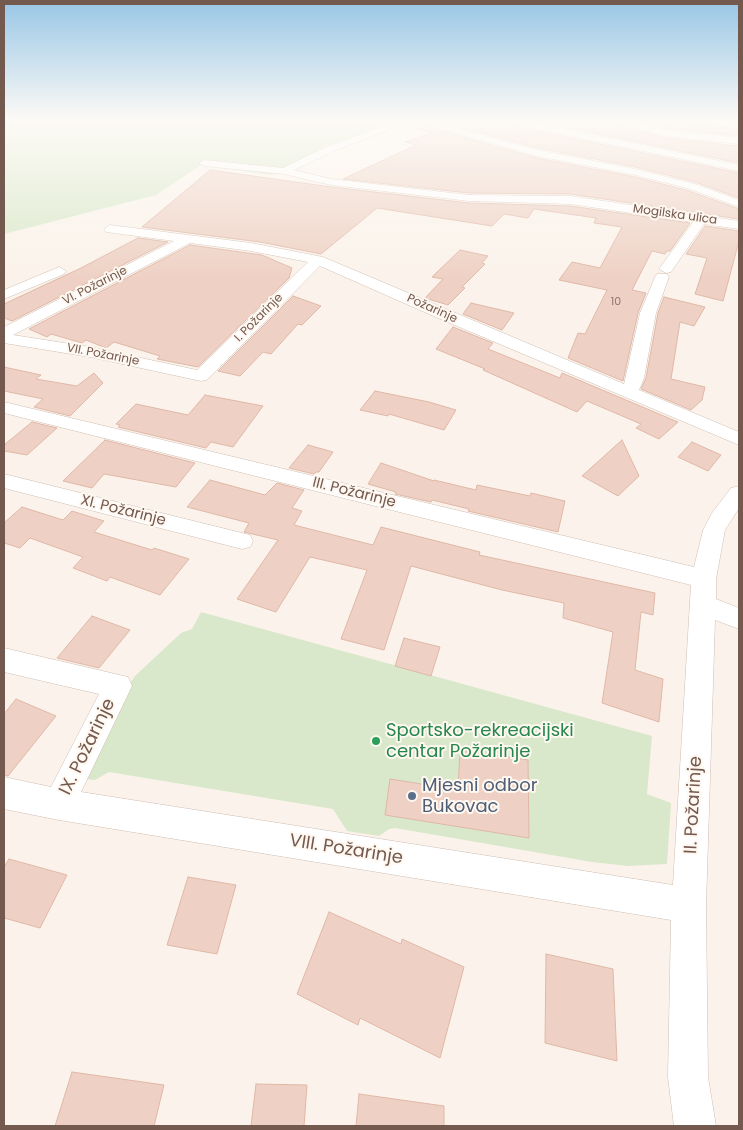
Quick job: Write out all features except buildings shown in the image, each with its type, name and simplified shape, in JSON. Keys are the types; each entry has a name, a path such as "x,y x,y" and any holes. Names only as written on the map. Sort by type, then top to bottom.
{"street":[{"name":"Mogilska ulica","path":"296,174 331,182 469,198 570,200 739,225"},
{"path":"642,174 690,186 739,204"},
{"path":"630,392 635,378 648,313 664,273 701,219"},
{"name":"Požarinje","path":"110,230 251,247 318,260 443,315 739,439"},
{"name":"VI. Požarinje","path":"4,333 186,240"},
{"name":"I. Požarinje","path":"200,376 318,260"},
{"path":"4,295 59,271"},
{"name":"VII. Požarinje","path":"4,338 90,352 200,376"},
{"name":"III. Požarinje","path":"4,407 703,592 739,619"},
{"name":"XI. Požarinje","path":"4,481 242,541"},
{"name":"II. Požarinje","path":"695,1126 688,1077 689,905 703,592 714,530 723,513 739,493"},
{"name":"IX. Požarinje","path":"4,660 118,686 59,804"},
{"name":"VIII. Požarinje","path":"4,793 59,804 689,905"}],"green space":[{"path":"4,174 188,174 156,195 4,234"},
{"name":"Sportsko-rekreacijski centar Požarinje","path":"201,612 652,736 647,794 671,803 667,864 628,866 592,862 395,828 389,829 379,836 347,831 333,809 109,772 95,780 85,779 128,686 135,676 181,633 192,629"}],"place":[{"name":"Sportsko-rekreacijski centar Požarinje","path":"376,741"},
{"name":"Mjesni odbor Bukovac","path":"412,796"}]}
